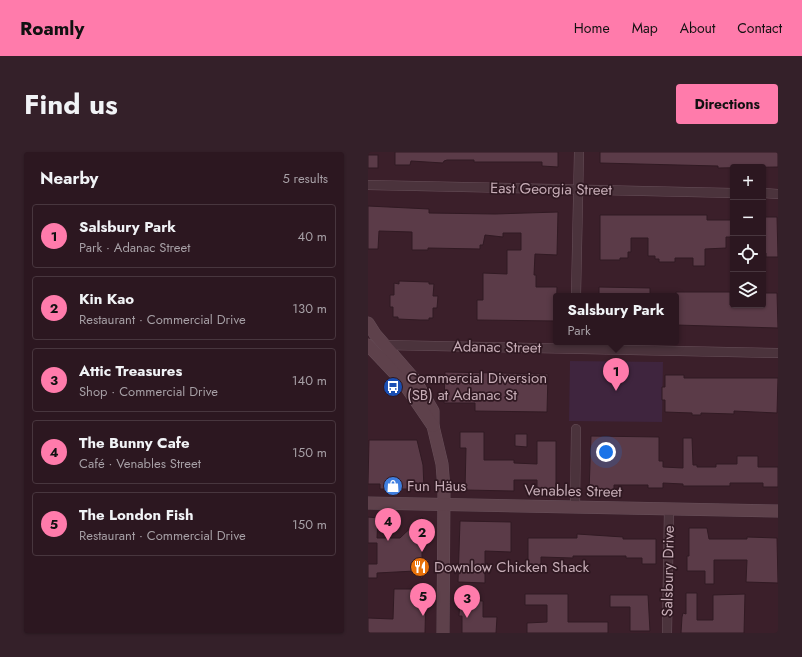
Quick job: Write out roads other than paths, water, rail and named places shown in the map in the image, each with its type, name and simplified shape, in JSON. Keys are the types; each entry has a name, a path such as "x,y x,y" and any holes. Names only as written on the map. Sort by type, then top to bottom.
{"street":[{"path":"576,293 578,152"},
{"name":"East Georgia Street","path":"368,186 730,193"},
{"path":"766,193 778,194"},
{"path":"368,323 384,345 415,380 433,411 433,426 442,464 444,505 442,633"},
{"name":"Adanac Street","path":"384,345 576,345 778,352"},
{"path":"369,347 403,382 433,426"},
{"path":"575,508 576,429"},
{"name":"Venables Street","path":"368,503 778,511"},
{"name":"Salsbury Drive","path":"667,633 669,509"}],"place":[{"name":"Commercial Diversion (SB) at Adanac St","path":"393,387"},
{"name":"Salsbury Park","path":"616,391"},
{"name":"Fun Häus","path":"393,486"},
{"name":"The Bunny Cafe","path":"388,541"},
{"name":"Kin Kao","path":"422,552"},
{"name":"Downlow Chicken Shack","path":"420,567"},
{"name":"The London Fish","path":"423,616"},
{"name":"Attic Treasures","path":"467,618"}]}
